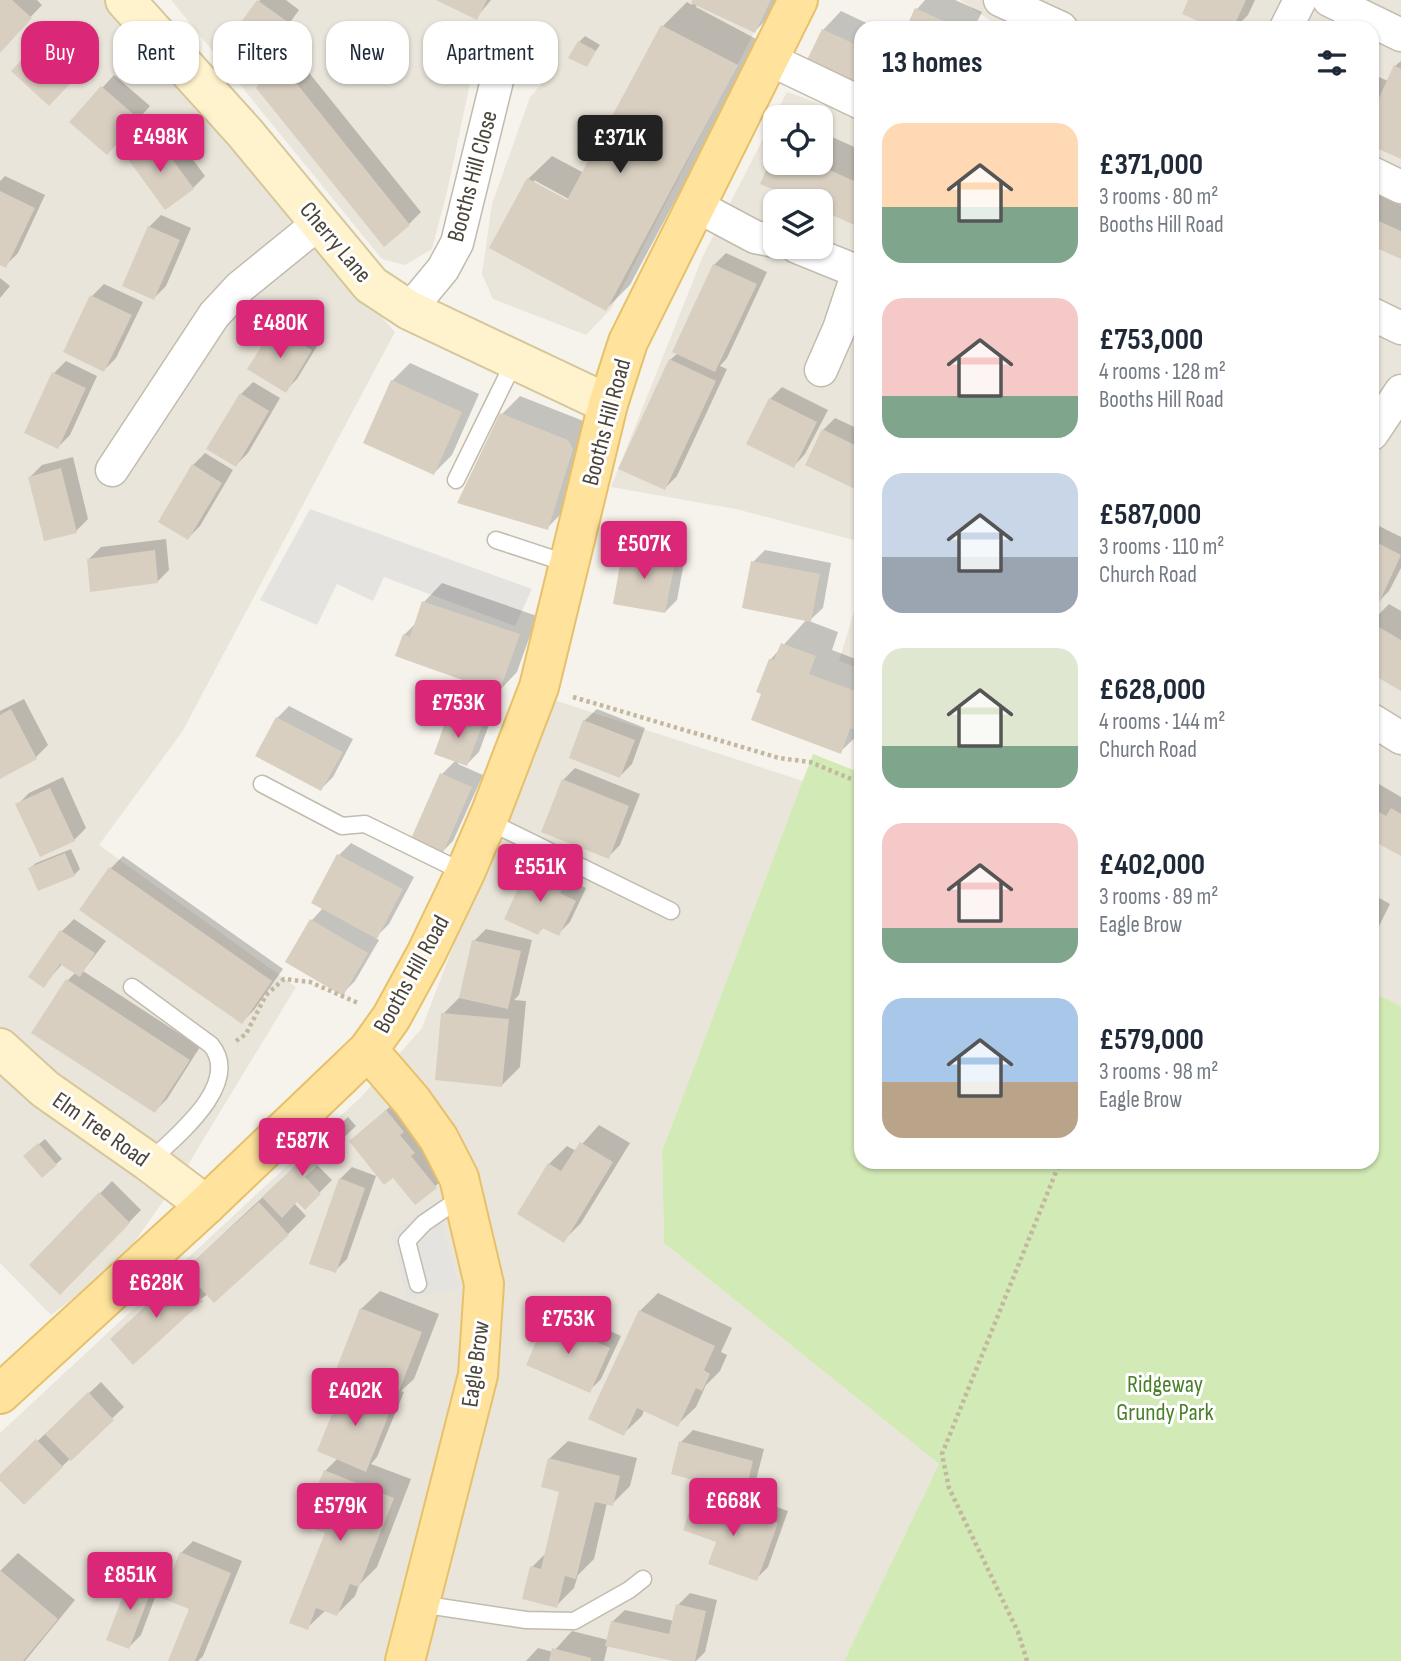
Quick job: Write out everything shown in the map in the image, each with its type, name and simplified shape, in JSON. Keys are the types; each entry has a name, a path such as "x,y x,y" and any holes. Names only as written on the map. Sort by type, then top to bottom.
{"main road":[{"name":"Booths Hill Road","path":"0,1394 206,1205 368,1049 391,1018 465,873 488,821 539,687 608,404 628,342 797,0"},
{"name":"Eagle Brow","path":"368,1049 412,1101 439,1139 459,1178 484,1284 478,1375 405,1661"}],"street":[{"name":"Cherry Lane","path":"125,0 245,133 371,285 409,310 608,404"},
{"path":"1000,0 1045,21"},
{"path":"1290,21 1300,0"},
{"path":"1329,0 1372,21"},
{"path":"1379,24 1401,35"},
{"path":"769,59 854,100"},
{"name":"Booths Hill Close","path":"409,310 443,269 457,243 496,84"},
{"path":"1379,176 1401,187"},
{"path":"695,205 755,237 763,239"},
{"path":"112,470 214,315 240,287 320,222"},
{"path":"827,259 854,270"},
{"path":"821,370 854,286"},
{"path":"1379,317 1401,328"},
{"path":"1379,424 1401,391"},
{"path":"1379,724 1401,738"},
{"name":"Elm Tree Road","path":"0,1048 46,1090 206,1205"}],"lane":[{"path":"456,480 515,360"},
{"path":"496,540 569,564"},
{"path":"262,784 342,826 365,824 465,873"},
{"path":"488,821 671,911"},
{"path":"132,987 211,1045 219,1055 219,1072 214,1089 198,1115 149,1162"},
{"path":"418,1284 407,1241 424,1223 464,1196"},
{"path":"420,1604 526,1619 574,1622 643,1579"}],"path":[{"path":"539,687 779,758 810,762 854,780"},
{"path":"219,1055 246,1034 266,995 284,979 310,982 391,1018"},
{"path":"1027,1661 1018,1632 949,1488 943,1454 1057,1169"}],"shaded area":[{"path":"0,0 110,0 128,21 113,21 113,84 180,84 295,221 395,332 182,732 99,845 296,987 183,1173 119,1264 51,1315 0,1263"},
{"path":"171,0 771,0 611,309 586,335 493,299 482,274 492,204 530,97 542,84 558,84 558,21 423,21 423,84 470,84 432,249 405,265 382,259 239,84 312,84 312,21 213,21 213,52 199,34 199,21 188,21"},
{"path":"960,0 1401,0 1401,1006 1379,995 1379,21 991,21"},
{"path":"787,92 824,105 780,105"},
{"path":"833,108 854,116 854,540 736,509 611,487 703,256 763,139 763,175 833,175"},
{"path":"310,509 532,589 515,626 384,577 373,601 337,584 317,625 260,600"},
{"path":"854,612 854,666 839,661"},
{"path":"548,698 803,781 662,1151 664,1243 939,1464 844,1661 0,1661 0,1433 361,1097 422,1028"},
{"path":"436,1202 459,1288 407,1300 391,1232"}],"green space":[{"name":"Ridgeway Grundy Park","path":"813,754 854,770 854,1169 1379,1169 1379,995 1401,1006 1401,1661 844,1661 939,1464 664,1243 662,1151"}],"building":[{"path":"0,0 12,0 32,18 29,21 21,21 21,30 0,53"},
{"path":"257,0 287,21 242,21"},
{"path":"436,0 487,0 477,20"},
{"path":"692,0 771,0 755,33 691,3"},
{"path":"1188,0 1246,0 1236,21 1198,21 1182,14"},
{"path":"915,8 944,21 909,21"},
{"path":"661,25 738,65 606,311 489,248 527,178 567,200"},
{"path":"822,29 854,44 854,82 807,60"},
{"path":"578,41 596,51 587,67 568,58"},
{"path":"21,60 21,80 11,71"},
{"path":"1394,65 1401,69 1401,159 1379,149 1379,98"},
{"path":"25,84 70,84 49,106"},
{"path":"259,84 297,84 410,225 384,247 256,88"},
{"path":"101,86 139,119 107,155 69,122"},
{"path":"156,137 194,189 165,210 127,158"},
{"path":"833,171 854,181 854,225 833,215 833,189 772,189 760,184 764,175 833,175"},
{"path":"0,191 35,208 6,268 0,265"},
{"path":"1379,221 1401,231 1401,259 1379,249"},
{"path":"148,226 180,240 154,300 122,286"},
{"path":"713,264 757,284 715,372 672,352"},
{"path":"90,295 132,315 104,372 63,352"},
{"path":"274,327 312,350 286,393 247,369"},
{"path":"669,359 716,381 665,490 618,469"},
{"path":"52,372 86,388 58,449 24,433"},
{"path":"391,380 462,412 434,475 363,443"},
{"path":"240,393 269,411 236,467 206,449"},
{"path":"769,398 817,422 794,468 746,444"},
{"path":"500,413 568,440 573,449 548,530 457,503"},
{"path":"822,429 854,445 854,489 805,465"},
{"path":"192,464 222,483 188,540 158,522"},
{"path":"61,468 77,533 44,541 28,477"},
{"path":"1379,544 1401,555 1379,603"},
{"path":"623,548 676,558 665,613 613,604"},
{"path":"155,550 158,583 90,592 87,559"},
{"path":"751,561 820,574 811,622 742,608"},
{"path":"422,601 520,634 499,693 395,656 403,634 410,637"},
{"path":"1379,627 1401,640 1401,691 1379,678"},
{"path":"781,643 816,656 809,674 854,690 854,729 850,728 841,754 751,720 761,694 756,692 769,659 774,660"},
{"path":"11,709 37,759 0,779 0,715"},
{"path":"448,714 482,726 467,766 434,754"},
{"path":"276,717 343,752 321,791 255,756"},
{"path":"583,720 635,740 620,778 569,758"},
{"path":"440,773 472,787 442,855 410,841"},
{"path":"562,779 629,806 609,859 541,832"},
{"path":"50,788 75,841 40,857 15,804"},
{"path":"1391,808 1401,814 1401,856 1379,844 1379,812 1386,816"},
{"path":"65,853 75,876 38,891 28,868"},
{"path":"337,854 403,889 377,939 311,903"},
{"path":"109,867 272,981 242,1024 79,910"},
{"path":"528,867 565,884 560,893 576,901 559,936 542,928 538,935 504,919"},
{"path":"310,919 368,953 343,996 285,962"},
{"path":"60,930 95,953 80,977 60,964 44,988 28,977"},
{"path":"472,940 521,951 508,1009 459,998"},
{"path":"66,979 190,1060 155,1113 31,1033"},
{"path":"441,1013 509,1019 502,1087 435,1080"},
{"path":"386,1110 404,1132 400,1135 415,1153 411,1156 437,1188 415,1205 393,1178 384,1185 349,1141"},
{"path":"335,1128 346,1139 305,1177 321,1194 305,1210 297,1202 282,1218 262,1197"},
{"path":"580,1142 613,1162 564,1243 517,1214 548,1163 561,1171"},
{"path":"38,1143 57,1165 42,1178 23,1156"},
{"path":"339,1178 365,1188 336,1273 309,1264"},
{"path":"99,1192 130,1223 60,1295 29,1265"},
{"path":"259,1202 289,1235 214,1303 184,1270"},
{"path":"179,1275 203,1301 133,1365 110,1339"},
{"path":"360,1308 422,1332 396,1399 334,1375"},
{"path":"639,1310 715,1346 704,1370 710,1374 702,1391 696,1388 678,1427 637,1408 624,1436 588,1419"},
{"path":"546,1319 610,1348 590,1393 526,1365"},
{"path":"344,1384 393,1404 366,1472 317,1451"},
{"path":"88,1392 114,1420 71,1461 45,1434"},
{"path":"36,1439 63,1467 24,1505 0,1481 0,1474"},
{"path":"679,1441 753,1461 745,1494 671,1474"},
{"path":"548,1458 620,1476 613,1506 595,1502 576,1579 565,1576 557,1608 522,1599 530,1566 541,1569 559,1492 541,1487"},
{"path":"324,1470 394,1498 359,1587 350,1584 337,1616 316,1608 308,1630 289,1623 325,1533 302,1524"},
{"path":"693,1500 724,1512 727,1505 778,1523 757,1581 708,1564 716,1542 683,1530"},
{"path":"180,1552 231,1573 195,1661 168,1661 189,1609 161,1598"},
{"path":"0,1570 58,1619 23,1661 0,1661"},
{"path":"131,1575 154,1583 129,1649 106,1640"},
{"path":"676,1604 706,1611 695,1661 673,1661 605,1646 611,1621 669,1634"},
{"path":"552,1648 591,1658 591,1661 549,1661"}]}
